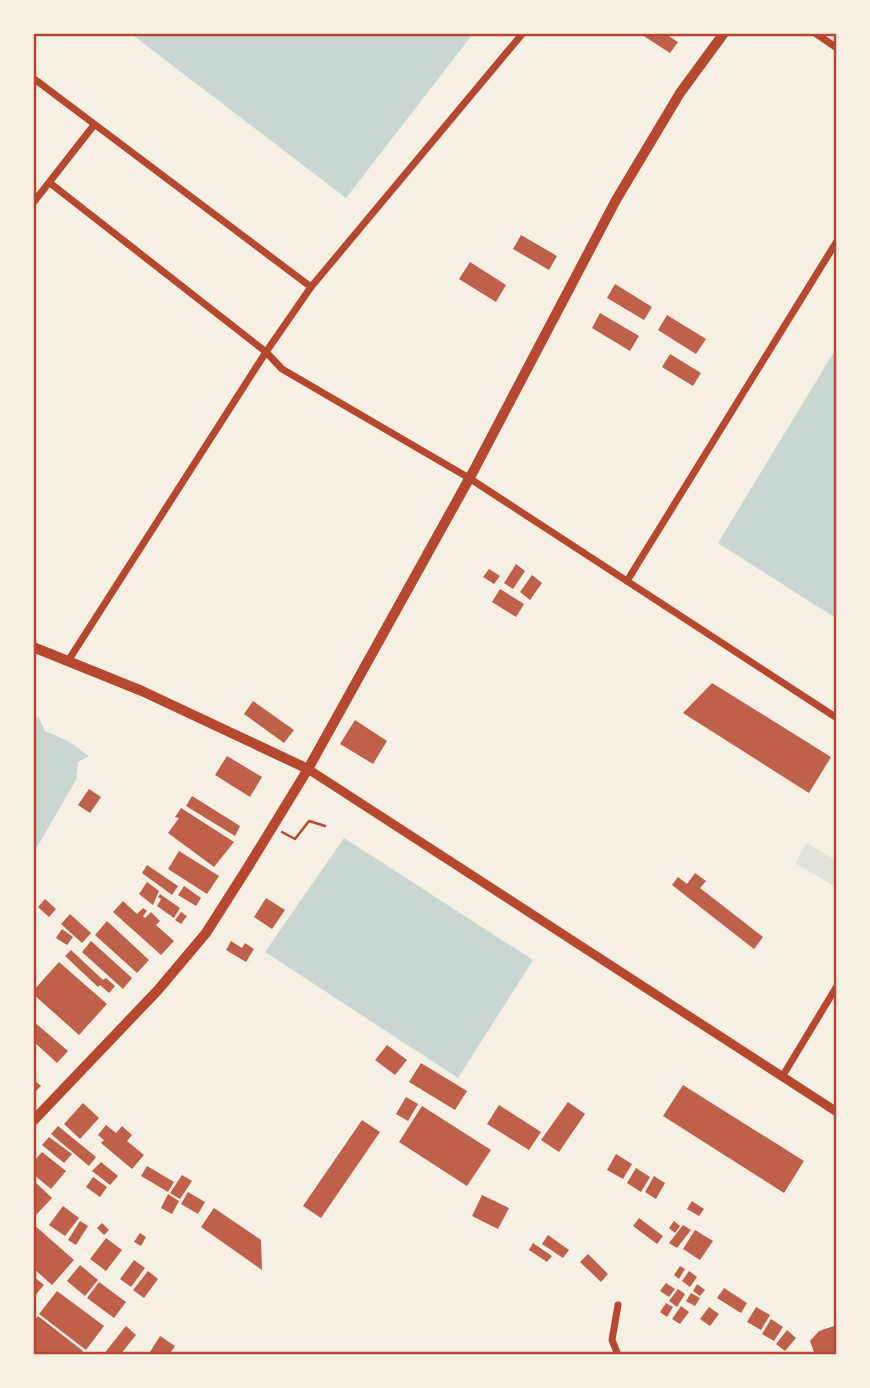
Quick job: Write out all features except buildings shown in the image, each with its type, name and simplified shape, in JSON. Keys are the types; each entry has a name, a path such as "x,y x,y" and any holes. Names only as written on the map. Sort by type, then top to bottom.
{"highway":[{"path":"33,1121 158,990 206,933 274,826 469,478 616,200 680,93 724,33"}],"main road":[{"path":"33,647 142,691 308,769"}],"street":[{"path":"68,661 266,352 311,287 523,33"},
{"path":"815,33 837,48"},
{"path":"33,78 311,287"},
{"path":"33,203 94,125"},
{"path":"50,182 266,352 282,369 469,478 837,718"},
{"path":"627,581 837,241"},
{"path":"308,769 837,1112"},
{"path":"782,1077 837,986"},
{"path":"618,1305 612,1340 618,1355"}],"path":[{"path":"274,826 295,839 309,821 325,826"}],"shaded area":[{"path":"130,33 470,33 472,35 346,198"},
{"path":"837,347 837,619 718,543"},
{"path":"33,716 39,718 45,731 68,741 89,756 78,762 76,780 33,854"},
{"path":"344,838 533,960 458,1078 265,952"},
{"path":"807,843 837,861 837,888 795,863"}]}
